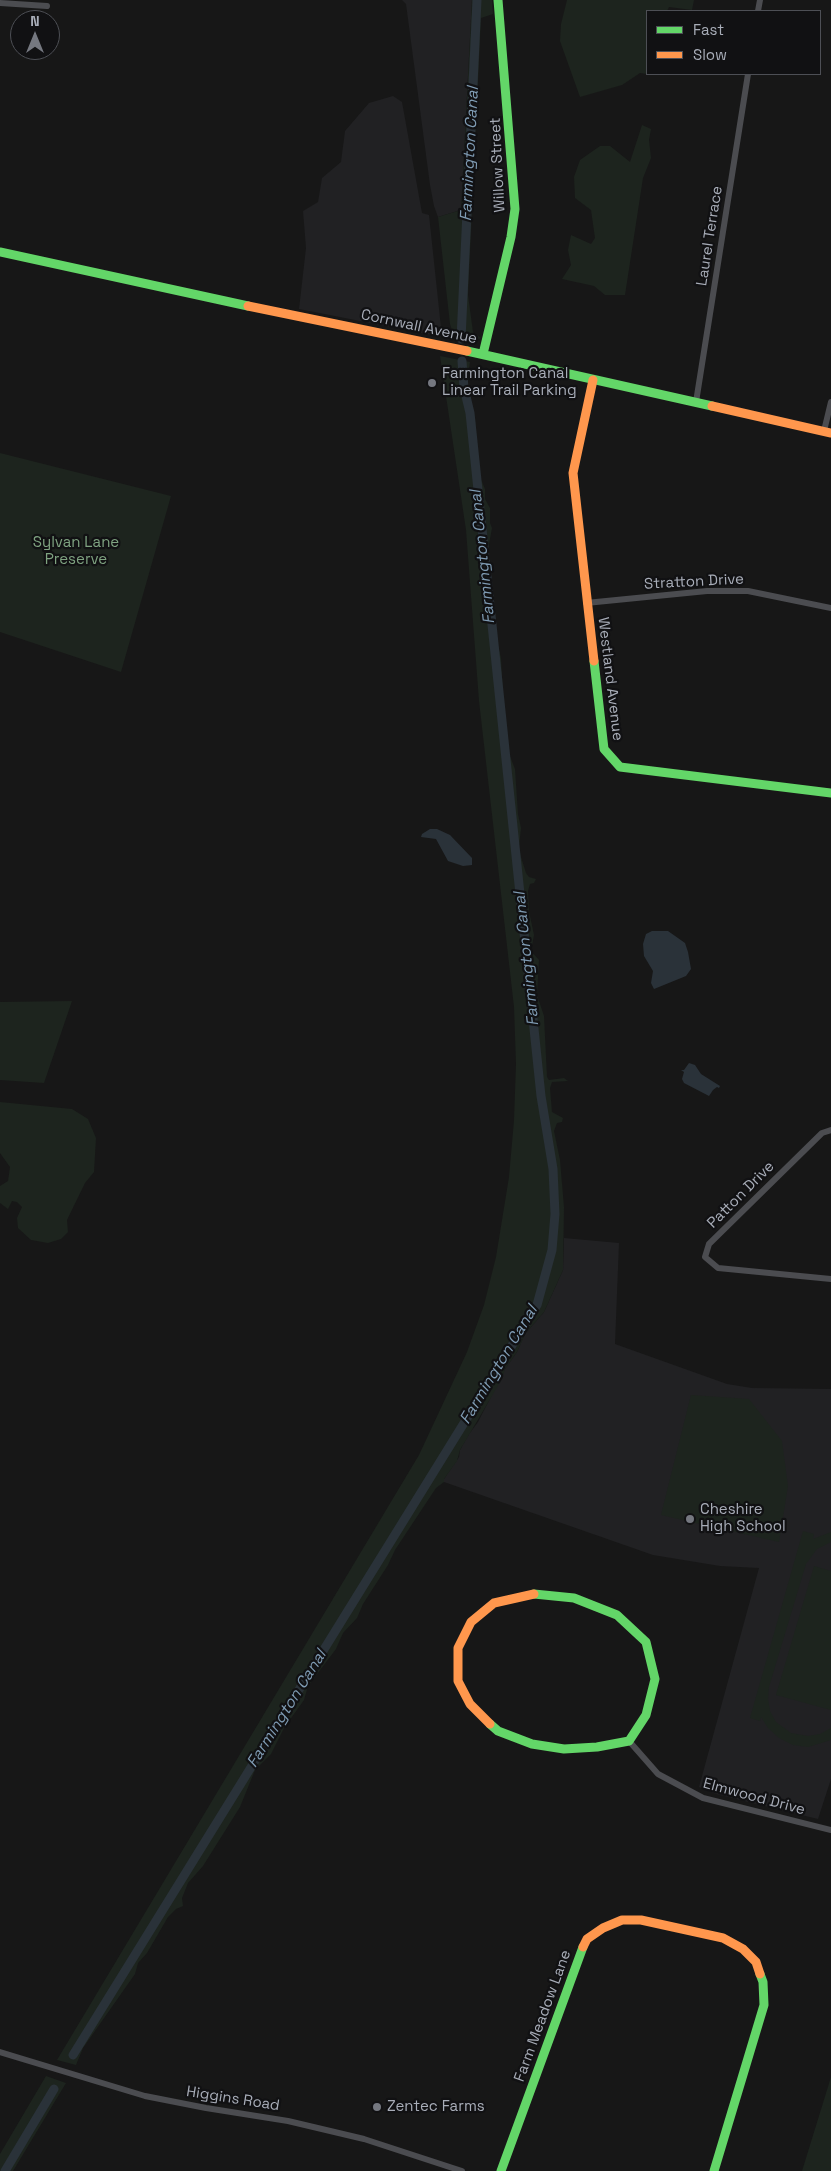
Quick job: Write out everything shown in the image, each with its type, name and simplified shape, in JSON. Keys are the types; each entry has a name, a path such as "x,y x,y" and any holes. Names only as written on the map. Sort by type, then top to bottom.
{"street":[{"name":"Willow Street","path":"483,354 512,237 515,209 498,0"},
{"path":"0,2 47,6"},
{"name":"Laurel Terrace","path":"696,402 748,75"},
{"name":"Cornwall Avenue","path":"0,252 214,299 483,354 828,432"},
{"name":"Westland Avenue","path":"593,380 573,473 586,603 604,749 620,766 831,793"},
{"path":"828,432 831,402"},
{"name":"Stratton Drive","path":"586,603 707,591 748,591 831,608"},
{"name":"Patton Drive","path":"831,1130 822,1133 709,1244 706,1257 718,1268 831,1279"},
{"path":"534,1594 574,1598 617,1615 646,1642 655,1679 646,1715 629,1741 597,1747 564,1749 532,1744 498,1731 470,1704 458,1681 458,1648 471,1622 494,1603 534,1594"},
{"name":"Elmwood Drive","path":"629,1741 658,1774 703,1798 831,1830"},
{"name":"Farm Meadow Lane","path":"502,2171 578,1958 587,1939 603,1928 622,1920 641,1920 723,1938 743,1949 756,1962 763,1982 764,2005 714,2171"},
{"name":"Higgins Road","path":"0,2052 145,2096 288,2121 364,2139 462,2171"}],"shaded area":[{"path":"402,0 472,0 461,210 438,217 430,185 406,4"},
{"path":"393,96 402,102 422,213 429,215 442,337 299,309 306,248 303,211 318,202 322,178 341,162 345,131 369,103"},
{"path":"430,829 437,829 450,835 472,858 472,865 463,866 448,861 436,839 421,837 422,834"},
{"path":"652,931 668,931 685,943 691,969 686,976 654,989 651,983 653,971 644,956 643,944 646,934"},
{"path":"689,1063 695,1065 701,1074 720,1086 719,1088 717,1087 713,1090 709,1096 684,1083 682,1079 684,1072 681,1070 684,1070"},
{"name":"Cheshire High School","path":"564,1238 619,1243 615,1344 727,1384 752,1388 831,1389 831,1779 818,1819 716,1794 699,1787 759,1568 720,1566 653,1555 444,1482 505,1369 517,1352 525,1334 544,1312 563,1270"}],"green space":[{"path":"472,0 492,0 493,14 481,18 468,295 473,332 481,338 473,341 454,337 450,324 438,217 461,210"},
{"path":"567,0 694,0 692,10 669,7 668,10 646,10 646,74 640,73 622,85 580,97 560,41 561,24"},
{"path":"642,125 651,129 649,140 651,158 643,178 625,295 605,295 594,286 562,279 571,265 568,250 571,235 591,244 595,238 591,210 575,198 574,177 580,160 600,146 610,146 630,162"},
{"path":"440,356 470,362 466,391 475,418 480,477 485,489 485,499 490,508 492,528 488,550 497,641 501,658 506,746 515,769 518,814 521,828 519,847 521,857 526,873 529,877 536,879 534,883 530,884 528,891 529,911 534,935 531,951 539,960 537,995 544,1016 547,1077 549,1080 564,1078 568,1081 552,1082 550,1088 552,1112 563,1118 562,1122 557,1123 554,1131 560,1160 564,1207 563,1270 544,1312 525,1334 517,1352 505,1369 502,1379 460,1450 457,1461 444,1479 444,1482 436,1488 395,1550 388,1565 363,1604 357,1618 343,1633 336,1649 308,1686 304,1700 284,1728 271,1754 255,1770 240,1807 203,1866 188,1883 182,1898 183,1906 176,1909 168,1917 147,1953 138,1963 135,1974 83,2048 76,2065 57,2060 419,1455 467,1352 484,1305 496,1257 509,1177 514,1120 516,1064 514,1007 479,701 466,530"},
{"name":"Sylvan Lane Preserve","path":"0,453 171,496 121,672 0,632"},
{"path":"72,1001 44,1083 0,1080 0,1002"},
{"path":"0,1102 72,1109 88,1119 96,1138 94,1172 85,1183 67,1220 68,1232 61,1239 48,1243 31,1240 18,1228 17,1218 22,1207 17,1202 12,1201 8,1209 0,1203 0,1186 8,1181 10,1167 0,1153"},
{"path":"691,1395 749,1399 782,1441 788,1486 779,1542 661,1515"},
{"path":"803,1531 814,1534 813,1539 831,1532 831,1542 817,1549 806,1564 769,1687 768,1699 770,1711 776,1722 791,1733 808,1736 820,1734 831,1728 831,1740 808,1747 793,1745 779,1738 768,1728 761,1717 760,1721 750,1718"},
{"path":"814,1566 831,1571 831,1710 776,1695"},
{"path":"46,2076 66,2083 13,2171 0,2171 0,2154"},
{"path":"831,2077 831,2171 802,2171"}],"waterway":[{"name":"Farmington Canal","path":"461,339 477,0"},
{"name":"Farmington Canal","path":"73,2055 537,1305 552,1250 555,1214 553,1169 541,1096 470,413 464,388 462,361"},
{"name":"Farmington Canal","path":"5,2171 54,2089"}],"traffic: fast":[{"path":"483,354 511,237 515,209 498,0"},
{"path":"0,252 248,306"},
{"path":"467,351 712,406"},
{"path":"594,661 604,749 620,767 831,793"},
{"path":"490,1724 498,1731 532,1744 564,1749 597,1747 629,1741 646,1715 655,1679 646,1642 617,1615 574,1598 534,1594"},
{"path":"501,2171 583,1947"},
{"path":"714,2171 764,2005 763,1982 760,1974"}],"traffic: slow":[{"path":"248,306 467,351"},
{"path":"593,380 573,473 594,661"},
{"path":"712,406 831,433"},
{"path":"490,1724 470,1704 458,1681 458,1648 471,1622 494,1603 534,1594"},
{"path":"583,1947 587,1939 603,1928 622,1920 641,1920 723,1938 743,1949 756,1962 760,1974"}],"place":[{"name":"Farmington Canal Linear Trail Parking","path":"432,383"},
{"name":"Cheshire High School","path":"690,1519"},
{"name":"Zentec Farms","path":"377,2107"}]}
